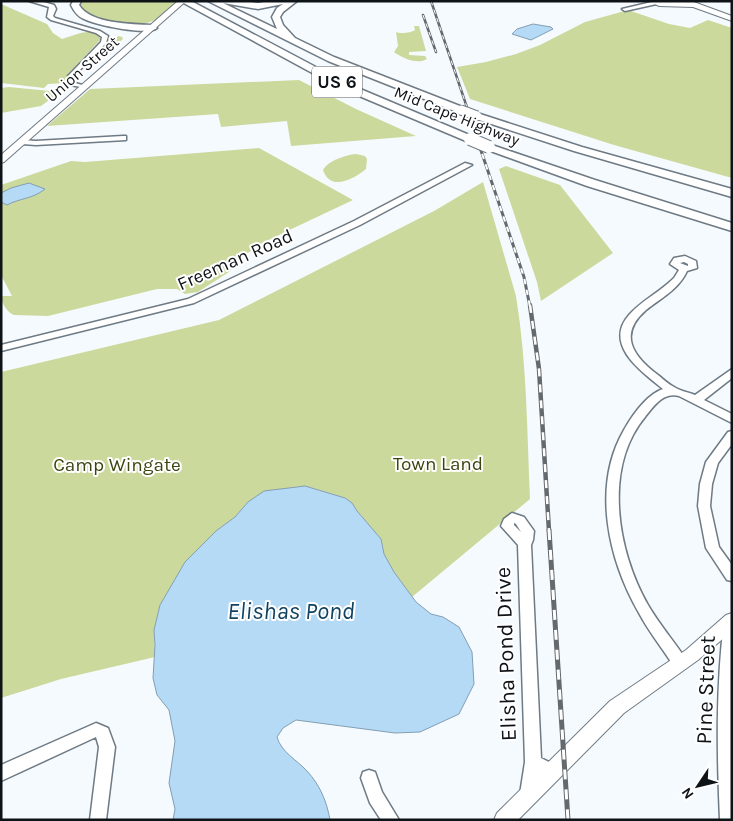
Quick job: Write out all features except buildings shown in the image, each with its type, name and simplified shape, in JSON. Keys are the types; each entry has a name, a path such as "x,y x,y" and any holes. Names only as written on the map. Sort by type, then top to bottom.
{"highway":[{"path":"72,1 71,9 80,17 125,28 136,34 138,40"},
{"path":"77,1 76,8 86,17 125,28 150,30"},
{"name":"Mid Cape Highway","path":"212,1 314,52 477,116 587,152 732,193"},
{"path":"225,1 258,6 285,1"},
{"path":"293,1 278,12 276,21 283,31 314,52"},
{"name":"Mid Cape Highway","path":"185,2 342,85 470,140 591,183 732,227"},
{"path":"125,28 161,20"}],"main road":[{"path":"684,1 732,19"},
{"name":"Union Street","path":"1,160 161,20 185,2"},
{"path":"663,2 695,5"},
{"path":"504,820 617,707 680,663 731,621"}],"street":[{"path":"32,1 53,8 50,18 98,32 105,36 104,42 71,76 72,84 84,87"},
{"path":"625,9 663,2"},
{"path":"22,142 36,144 123,138"},
{"name":"Freeman Road","path":"1,348 191,301 357,222 468,165"},
{"path":"684,269 682,278 636,313 629,322 625,334 626,345 633,358 670,390 682,393 732,419"},
{"path":"696,400 732,372"},
{"path":"670,390 658,395 638,418 623,441 612,489 612,506 617,540 631,584 654,626 668,643 680,663"},
{"path":"732,435 712,462 706,484 704,506 713,548 732,576"},
{"name":"Elisha Pond Drive","path":"524,543 533,762 528,798"},
{"name":"Pine Street","path":"728,820 725,746 726,666 731,621"},
{"path":"1,773 96,730 104,733 107,747 98,820"},
{"name":"Elisha Pond Drive","path":"533,762 553,772"},
{"path":"369,778 376,797 391,820"}],"green space":[{"path":"80,1 177,2 156,20 144,24 124,25 104,21 86,13 79,7"},
{"path":"1,4 47,24 53,33 62,39 88,32 98,35 101,39 70,72 63,83 48,84 44,88 1,83"},
{"path":"628,10 669,24 690,28 708,20 732,28 732,178 614,145 470,99 457,67 516,54 540,45 585,22"},
{"path":"414,26 419,26 426,51 409,52 409,55 425,56 427,59 423,61 410,60 394,52 398,46 396,32 411,32 415,30"},
{"path":"119,36 123,39 100,59 94,60 93,57 101,47"},
{"path":"299,80 356,109 416,136 291,146 287,121 221,127 218,114 47,126 90,89"},
{"path":"1,88 50,91 56,95 41,106 1,113"},
{"path":"259,148 353,200 262,243 241,258 229,272 198,292 185,294 177,289 157,289 48,316 14,315 5,307 1,296 12,296 1,275 1,185 71,161 85,162"},
{"path":"356,154 365,156 367,159 366,169 343,182 331,181 326,177 323,170 325,167 342,157"},
{"path":"506,166 560,185 613,253 541,301 537,282 499,169"},
{"name":"Camp Wingate","path":"483,182 516,296 520,321 530,499 412,597 384,554 381,539 352,503 345,498 305,486 248,502 235,517 216,531 185,562 160,605 154,630 155,657 61,679 1,698 1,372 219,320 434,211"}],"water":[{"path":"533,24 553,29 531,40 512,34 517,29"},
{"path":"29,183 45,189 36,195 7,205 1,202 1,193"},
{"name":"Elishas Pond","path":"305,486 345,498 352,503 381,539 384,554 394,572 416,602 431,614 443,617 459,627 472,652 474,684 459,714 420,732 395,733 296,720 283,728 277,737 279,742 316,782 325,800 330,820 173,820 175,809 169,783 175,741 169,710 157,695 153,678 154,630 160,605 185,562 216,531 235,517 248,502 264,491"}],"railway":[{"path":"431,1 476,134"},
{"path":"423,15 436,52"},
{"path":"475,133 524,277 530,307"},
{"path":"530,305 539,369 549,531"},
{"path":"549,530 568,820"}],"park label":[{"name":"Town Land","path":"438,464"}]}
